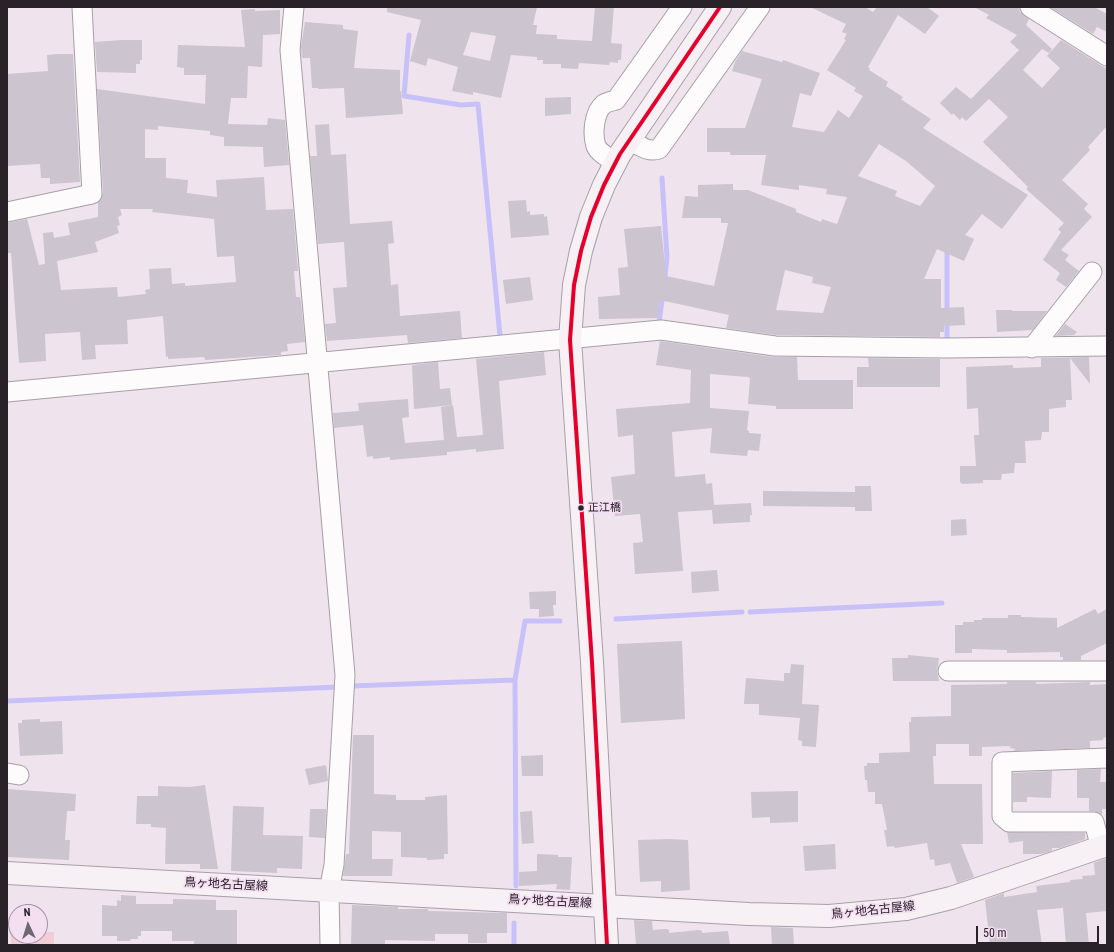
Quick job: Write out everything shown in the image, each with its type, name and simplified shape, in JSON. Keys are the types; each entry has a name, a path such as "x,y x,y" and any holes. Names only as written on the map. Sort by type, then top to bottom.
{"main road":[{"path":"607,945 592,662 570,340 574,285 581,251 594,211 615,162 720,7"},
{"name":"鳥ヶ地名古屋線","path":"7,873 749,914 822,916 906,909 951,898 1104,846"}],"street":[{"path":"7,212 92,194 82,7"},
{"path":"294,7 290,50 345,675 335,850 329,891 330,945"},
{"path":"615,162 600,152 596,146 596,116 604,104 616,100 682,7"},
{"path":"629,140 645,149 653,151 659,149 760,7"},
{"path":"1030,7 1107,56"},
{"path":"1032,348 1092,272"},
{"path":"7,392 317,361 570,340 661,330 775,346 1032,348 1107,346"},
{"path":"948,671 1107,671"},
{"path":"1104,846 1094,822 1009,822 1002,816 1002,762 1107,758"}],"shaded area":[{"path":"48,932 54,932 54,945 11,945 48,944"}],"building":[{"path":"387,7 537,7 533,25 537,25 536,34 557,35 557,39 592,41 595,7 614,7 611,43 622,44 621,60 618,60 618,63 610,62 609,65 579,63 578,69 561,68 561,64 543,64 543,60 537,60 537,57 511,55 501,98 473,92 473,95 452,91 458,67 428,58 426,66 410,61 421,20 387,12","holes":["471,32 496,36 490,61 463,55"]},
{"path":"810,7 865,7 873,12 877,7 927,7 939,16 925,34 898,15 868,67 870,68 869,70 888,82 886,86 903,97 901,99 931,119 923,128 1028,195 1002,229 982,214 965,235 974,239 964,261 937,249 924,279 941,279 941,308 964,307 965,325 944,326 944,332 940,332 940,337 776,335 726,328 729,315 660,300 658,318 599,319 598,297 620,295 618,268 628,267 624,229 661,226 666,276 714,286 728,223 721,223 721,218 682,218 685,196 698,197 698,185 733,184 733,190 748,190 796,209 796,212 821,222 822,219 837,224 847,197 826,194 827,189 799,185 799,190 761,185 766,155 730,155 730,152 707,152 707,128 745,128 762,79 732,71 735,62 742,51 782,62 783,60 820,73 811,96 800,93 792,127 824,132 838,110 849,118 863,96 854,91 856,88 827,70 846,40 844,39 847,34 842,32 846,24","holes":["879,144 906,161 935,186 920,206 895,196 897,191 858,176","785,270 813,277 812,283 831,287 823,313 776,310"]},
{"path":"974,7 1019,7 1020,12 1029,19 1026,25 1052,49 1049,53 1042,49 1023,70 1042,88 1060,68 1047,56 1061,40 1107,69 1107,126 1088,147 1090,150 1062,180 1088,204 1084,209 1092,217 1061,250 1069,255 1065,260 1079,271 1066,287 1056,280 1060,273 1043,260 1061,232 1058,229 1064,223 1026,189 1028,187 983,142 1008,117 989,99 966,121 962,117 960,120 953,113 952,115 940,103 956,87 971,99 1019,50 1010,42 1017,35 986,18 989,15"},
{"path":"1050,7 1094,7 1107,14 1107,32 1097,27 1093,34"},
{"path":"241,10 280,10 280,34 263,35 262,67 248,66 247,98 231,98 228,124 267,125 268,118 285,120 289,165 264,167 263,147 224,146 224,137 210,135 210,131 158,126 158,130 145,129 145,158 166,158 166,178 188,180 187,193 217,197 216,180 264,177 266,210 293,209 298,271 294,271 296,297 300,297 301,302 305,342 287,344 288,351 281,352 281,355 205,360 204,357 168,359 168,356 166,357 163,316 127,320 128,344 95,345 96,359 82,360 80,332 45,334 46,361 19,363 11,253 7,253 7,223 27,219 39,265 45,264 43,233 53,232 54,238 70,235 68,223 98,217 98,203 103,193 97,89 205,104 206,75 184,75 184,68 177,67 178,45 245,47","holes":["120,209 153,209 152,212 214,219 217,257 234,256 236,282 185,286 185,283 172,284 171,268 149,269 150,289 145,290 146,294 118,297 117,287 61,290 57,261 98,252 95,242 119,233 117,226 120,225 118,217 122,215"]},
{"path":"305,22 343,25 343,29 358,31 354,68 400,70 400,91 403,114 346,118 344,88 312,88 310,58 302,58 301,47"},
{"path":"142,40 142,60 140,60 140,64 136,64 136,73 97,72 95,42"},
{"path":"73,54 80,182 50,184 50,178 41,178 40,164 7,166 7,74 48,71 47,55"},
{"path":"571,97 571,114 545,116 545,98"},
{"path":"329,124 331,155 346,154 350,224 392,221 394,243 388,244 391,285 398,284 400,316 460,311 462,338 408,343 407,335 327,341 325,324 336,323 333,288 347,287 344,242 318,244 310,156 317,156 315,125"},
{"path":"526,200 527,212 530,211 530,215 544,214 544,217 547,216 549,235 511,238 508,201"},
{"path":"530,277 533,300 506,304 503,280"},
{"path":"996,310 1047,311 1033,330 997,332"},
{"path":"1065,324 1077,332 1074,335 1056,336"},
{"path":"660,341 773,357 797,357 798,380 853,380 853,409 776,409 776,406 748,404 750,378 710,374 710,408 749,411 747,430 749,433 761,434 759,451 748,450 747,456 710,453 712,428 672,432 675,477 705,474 706,484 712,483 714,505 751,503 752,515 750,515 750,522 713,524 712,510 678,512 683,571 635,574 633,543 643,542 640,514 615,516 611,477 635,474 633,435 618,437 616,409 690,403 691,370 656,365"},
{"path":"544,352 546,375 499,381 504,449 476,452 476,449 447,452 447,455 390,460 390,457 373,459 373,456 367,457 363,425 334,428 333,413 359,411 358,403 408,399 409,417 402,418 405,443 444,440 441,407 453,405 457,437 483,435 476,359"},
{"path":"1089,357 1090,384 1070,358 1072,400 1066,400 1066,407 1049,409 1049,432 1042,432 1041,440 1025,441 1026,463 1015,463 1014,473 1002,474 1001,480 983,480 983,483 962,484 960,482 960,466 976,466 974,435 979,435 978,408 967,409 966,367 1013,365 1013,368 1041,367 1041,358"},
{"path":"868,358 940,359 940,387 857,387 857,367 869,367"},
{"path":"438,362 440,389 450,388 452,405 414,409 412,365"},
{"path":"855,486 871,486 872,511 855,511 855,507 763,506 763,491 855,492"},
{"path":"966,519 967,535 951,536 951,520"},
{"path":"717,570 719,591 692,593 691,572"},
{"path":"556,591 556,605 553,605 554,616 539,617 539,609 530,609 529,592"},
{"path":"1095,609 1098,614 1107,609 1107,643 1081,656 1081,660 1063,660 1063,657 1060,657 1060,652 1007,653 1007,650 972,649 972,653 955,653 955,625 963,625 963,622 974,622 974,620 982,620 982,618 1008,618 1008,615 1021,615 1021,617 1057,618 1057,628"},
{"path":"682,641 685,719 621,723 617,644"},
{"path":"908,655 939,658 937,671 939,681 893,681 892,658 908,658"},
{"path":"791,664 804,665 802,704 819,705 816,747 802,746 802,741 798,740 800,718 759,715 759,704 744,704 746,678 784,681 784,673 790,673"},
{"path":"1007,682 1036,682 1036,684 1090,682 1090,685 1107,684 1107,737 1103,738 1103,740 1090,741 1090,748 1014,751 1015,749 1010,748 1010,746 982,747 982,756 969,756 969,744 936,744 936,756 933,756 934,784 982,784 983,844 961,844 974,877 957,883 950,863 935,866 934,859 930,860 927,843 895,848 894,846 887,847 884,830 887,830 882,804 875,804 875,792 868,792 864,766 867,766 867,763 879,763 879,753 910,752 909,722 911,722 911,717 951,716 951,685 1007,684"},
{"path":"40,719 40,722 62,721 63,754 20,756 18,723 22,723 22,720"},
{"path":"353,735 374,735 374,794 396,795 396,800 425,800 425,797 447,795 448,854 444,854 444,859 427,860 427,858 401,857 401,832 372,831 372,859 393,859 392,876 343,876 346,854 349,854"},
{"path":"543,755 543,776 522,776 521,756"},
{"path":"326,765 328,781 309,785 305,769"},
{"path":"1101,769 1100,782 1107,782 1107,809 1102,809 1102,815 1094,811 1089,811 1089,798 1077,798 1077,770"},
{"path":"1052,771 1051,798 1027,797 1027,802 1013,802 1013,773"},
{"path":"205,785 218,869 200,869 200,864 165,864 166,828 151,827 151,824 136,824 137,796 158,796 158,786 190,787"},
{"path":"7,789 76,794 75,811 67,811 65,840 70,840 69,860 7,857"},
{"path":"798,791 798,822 770,823 770,817 752,818 751,792"},
{"path":"233,806 264,807 263,835 303,836 302,869 277,868 277,873 231,871"},
{"path":"310,809 326,809 325,838 309,837"},
{"path":"532,811 534,843 522,844 520,812"},
{"path":"1007,832 1085,833 1085,839 1060,848 1052,848 1052,851 1041,854 1023,854 1023,841 1009,843"},
{"path":"638,840 688,840 690,890 661,892 661,881 640,882"},
{"path":"835,844 836,869 805,871 803,846"},
{"path":"537,854 572,857 570,890 556,889 557,884 519,886 519,872 537,871"},
{"path":"1107,858 1107,911 1086,913 1089,945 1066,945 1063,908 1037,910 1042,945 990,945 985,900 1004,893 1004,897 1037,892 1036,886 1070,882 1070,880 1083,879 1082,876 1095,875 1094,863"},
{"path":"121,895 136,896 136,904 173,904 173,899 216,900 216,910 237,910 237,945 194,945 194,941 172,941 172,931 141,931 141,936 138,936 138,939 131,939 130,941 117,941 117,936 102,936 102,905 117,906 117,900 121,901"},
{"path":"352,905 398,907 398,909 428,909 428,911 507,913 507,933 487,933 487,943 468,943 468,934 435,934 435,941 385,940 385,945 351,945"},
{"path":"634,920 652,921 653,930 666,929 669,930 669,933 699,930 702,931 702,933 728,931 730,945 636,945"},
{"path":"771,927 793,928 794,945 772,945"}],"waterway":[{"path":"409,35 404,96 461,105 478,104 500,336"},
{"path":"662,178 667,257 665,276"},
{"path":"947,247 947,340"},
{"path":"659,322 663,294"},
{"path":"750,612 942,603"},
{"path":"616,619 742,612"},
{"path":"516,886 515,680 525,621 560,621"},
{"path":"351,686 515,680"},
{"path":"7,701 339,687"},
{"path":"514,923 514,945"}],"transit line":[{"path":"607,945 592,662 570,340 574,285 581,251 591,217 604,185 620,154 720,7"}],"place":[{"name":"正江橋","path":"581,508"}]}
